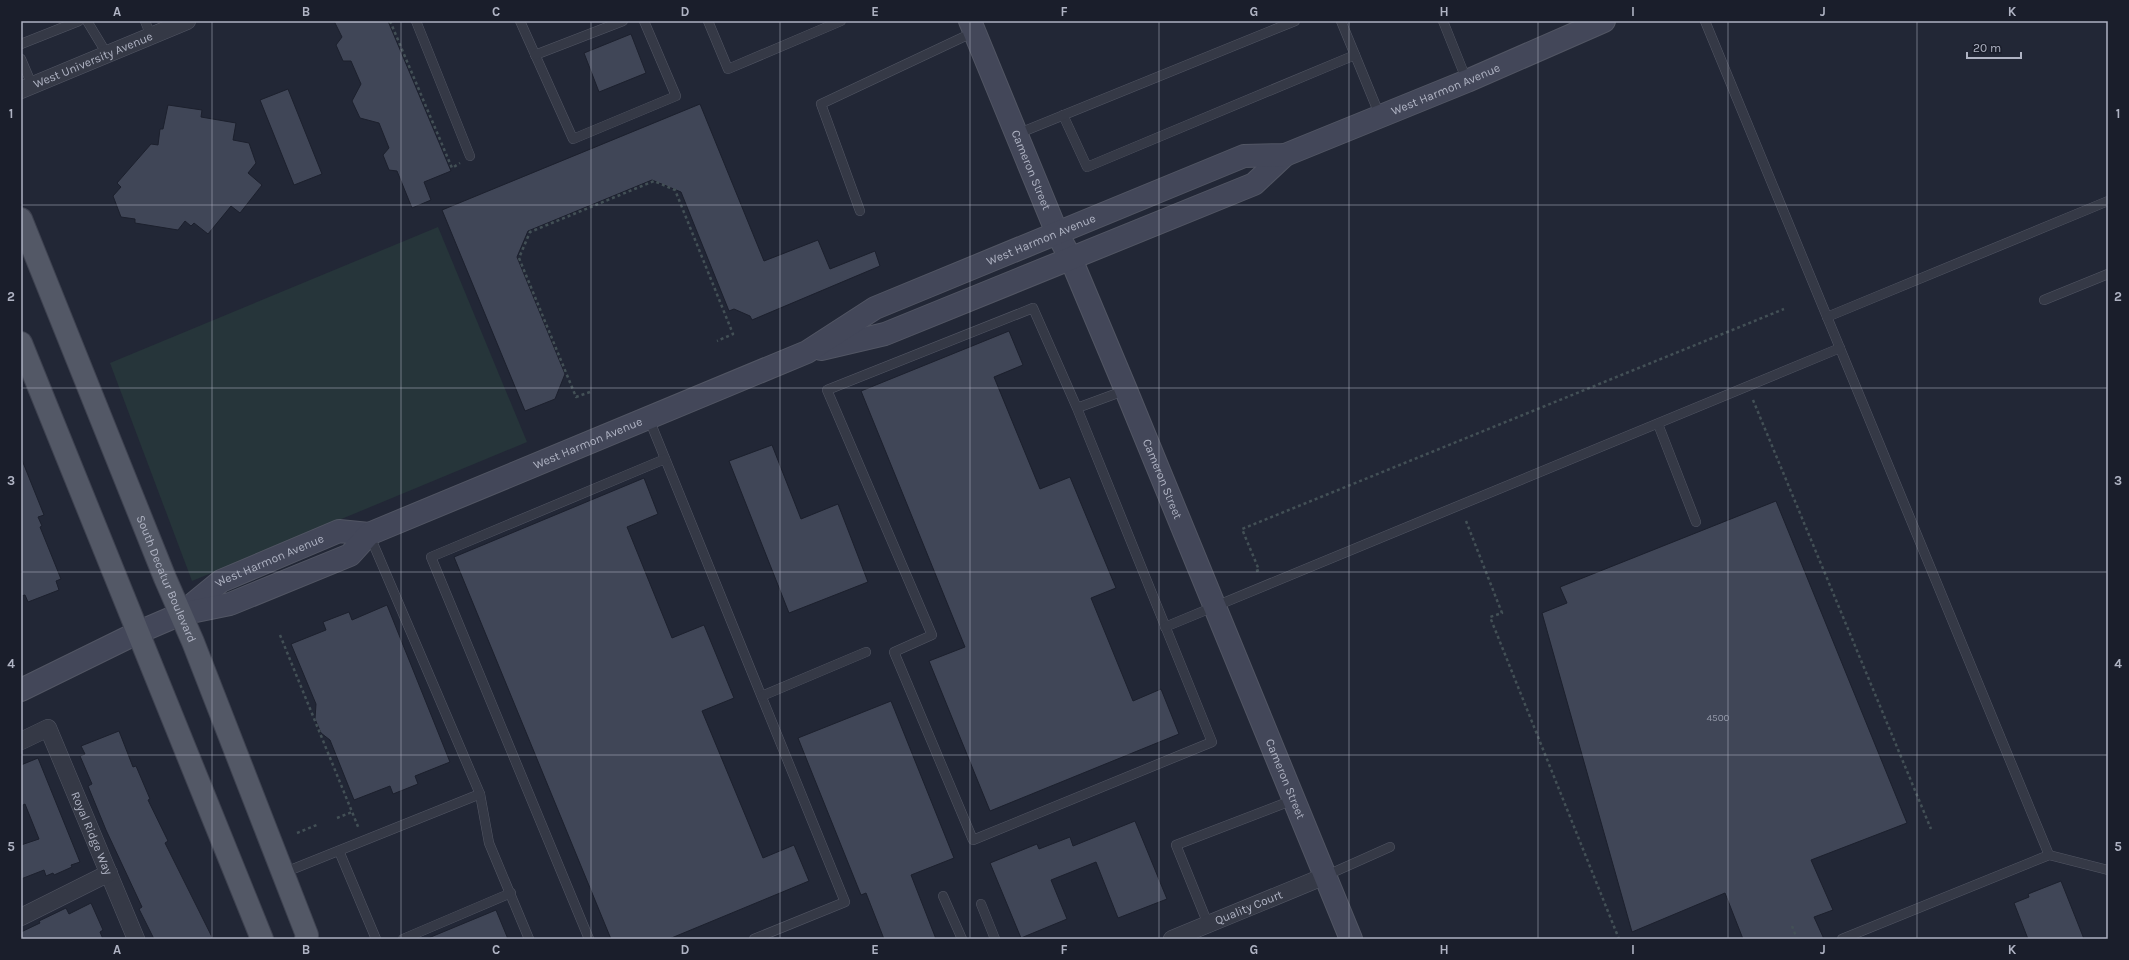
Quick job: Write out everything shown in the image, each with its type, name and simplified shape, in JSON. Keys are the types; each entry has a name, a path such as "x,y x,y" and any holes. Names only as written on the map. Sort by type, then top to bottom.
{"main road":[{"name":"West Harmon Avenue","path":"807,352 885,334 1254,184 1285,155 1467,80 1604,21"},
{"name":"Cameron Street","path":"972,26 1057,233 1071,259 1126,390 1214,609 1351,939"},
{"name":"West Harmon Avenue","path":"21,690 139,632 181,614 230,604 350,555 369,534 649,419 807,352 875,308 1244,156 1285,155"},
{"name":"South Decatur Boulevard","path":"21,219 181,614 307,935 306,939"},
{"path":"21,343 262,939"}],"street":[{"name":"West University Avenue","path":"26,87 107,54 148,28 187,21"},
{"name":"Royal Ridge Way","path":"21,741 48,728 136,939"},
{"path":"21,917 109,873"},
{"name":"Quality Court","path":"1172,939 1325,876"}],"lane":[{"path":"21,44 79,21"},
{"path":"87,21 107,54"},
{"path":"416,21 470,156"},
{"path":"520,21 573,139 676,96 644,21"},
{"path":"535,55 623,21"},
{"path":"708,21 728,69 841,21"},
{"path":"1017,134 1295,21"},
{"path":"1341,21 1380,116"},
{"path":"1443,21 1467,80"},
{"path":"1705,21 2049,855"},
{"path":"860,211 821,104 972,26"},
{"path":"1063,115 1088,167 1355,55"},
{"path":"21,59 26,87"},
{"path":"1827,317 2108,201"},
{"path":"2044,300 2108,274"},
{"path":"1033,308 1076,408 1212,742 973,840 894,652 932,635 827,390 1033,308"},
{"path":"1165,627 1214,609 1840,348"},
{"path":"1076,408 1126,390"},
{"path":"649,419 845,902 754,939"},
{"path":"1658,424 1696,522"},
{"path":"588,939 431,557 665,459"},
{"path":"369,534 480,794 489,843 529,939"},
{"path":"762,696 866,652"},
{"path":"282,873 480,794"},
{"path":"1208,924 1176,845 1293,800"},
{"path":"1325,876 1390,847"},
{"path":"339,851 376,939"},
{"path":"1842,939 2049,855 2108,870"},
{"path":"403,939 511,894"},
{"path":"944,896 962,939"},
{"path":"981,904 995,939"}],"path":[{"path":"390,21 452,168 470,156"},
{"path":"590,392 576,397 520,258 530,232 654,182 675,190 733,334 717,340"},
{"path":"1256,571 1259,570 1242,529 1784,309"},
{"path":"1753,400 1931,829"},
{"path":"1466,521 1502,613 1490,617 1619,939"},
{"path":"280,635 364,840"},
{"path":"337,818 352,812"},
{"path":"297,833 319,824"},
{"path":"1792,926 1797,939"}],"shaded area":[{"path":"438,227 527,442 192,581 110,363"}],"building":[{"path":"334,21 388,21 451,171 424,182 431,200 412,208 397,171 389,170 383,155 389,148 379,123 360,118 352,101 361,84 351,61 343,61 336,45 342,37"},
{"path":"631,34 646,73 599,92 584,53"},
{"path":"288,89 322,174 294,185 260,100"},
{"path":"700,104 764,261 818,240 830,269 875,251 880,266 752,320 750,316 734,309 729,311 681,192 652,180 528,231 517,257 565,374 555,399 525,411 442,210"},
{"path":"168,105 202,110 201,117 236,123 233,140 249,143 256,163 248,173 262,185 240,213 231,206 208,234 194,223 191,226 185,221 178,230 135,223 135,219 121,217 113,196 121,187 117,183 151,144 158,145 160,129 163,129"},
{"path":"1009,331 1023,365 994,377 1040,489 1070,477 1116,588 1091,598 1133,701 1161,689 1179,734 990,811 929,661 965,647 861,391"},
{"path":"772,445 801,519 838,504 868,582 789,613 729,461"},
{"path":"22,460 44,515 38,517 42,526 40,527 61,579 56,581 59,590 28,602 25,595 21,596"},
{"path":"644,478 658,514 627,527 672,638 704,625 734,698 702,711 763,858 794,845 809,881 669,939 611,939 454,557"},
{"path":"1776,501 1907,823 1811,860 1833,910 1814,917 1824,939 1743,939 1725,893 1632,932 1542,613 1567,603 1560,587"},
{"path":"387,605 450,762 415,776 418,784 393,794 390,786 354,800 330,740 321,733 315,719 316,704 291,644 326,630 323,622 349,612 352,620"},
{"path":"891,701 954,858 911,875 936,939 884,939 866,893 861,895 798,738"},
{"path":"119,731 133,767 136,766 150,799 148,800 168,841 165,843 213,939 154,939 139,909 142,907 106,830 88,786 92,784 80,756 85,754 81,746"},
{"path":"38,758 80,862 71,865 72,867 54,875 53,873 46,876 44,870 21,879 21,845 39,839 25,804 21,806 21,765"},
{"path":"1135,821 1167,899 1118,918 1096,862 1051,880 1067,919 1021,938 990,863 1037,844 1039,849 1070,837 1073,846"},
{"path":"2061,881 2084,939 2028,939 2014,903 2029,897 2028,894"},
{"path":"91,903 103,930 100,932 103,939 21,939 21,932 40,923 39,921 66,908 69,914"},
{"path":"496,910 508,939 426,939"}]}
